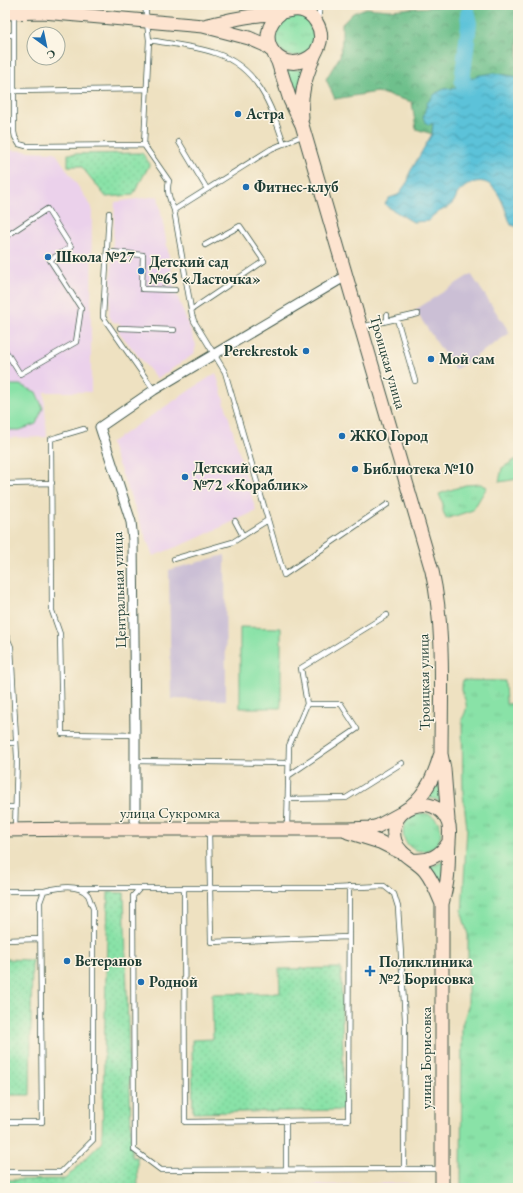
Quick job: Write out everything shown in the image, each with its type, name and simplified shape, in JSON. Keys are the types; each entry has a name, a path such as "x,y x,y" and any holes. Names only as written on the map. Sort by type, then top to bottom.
{"street":[{"path":"203,26 286,10 306,12 314,18 320,28 321,38 302,93 301,105 304,129"},
{"path":"286,10 276,16 272,22 269,28 268,40 278,62 290,100 304,129"},
{"path":"9,13 43,12 203,26 249,38 265,45 285,61 296,63 308,59 315,53"},
{"name":"Троицкая улица","path":"304,129 419,524 436,588 440,653 441,754 444,769 448,820"},
{"name":"Центральная улица","path":"135,829 133,540 131,522 100,428 154,390 346,276"},
{"name":"Троицкая улица","path":"411,806 418,800 429,785 441,754"},
{"path":"424,805 435,808 448,820 450,830 448,879 442,904 433,882 424,870 407,856 396,842 394,836 396,824 400,814 411,806 424,805"},
{"name":"улица Сукромка","path":"10,830 81,828 334,830 371,828 400,814"},
{"name":"улица Сукромка","path":"334,830 348,832 380,842 407,856"},
{"path":"407,856 423,860 434,857 444,849 449,842"},
{"name":"улица Борисовка","path":"442,904 442,1188"}],"lane":[{"path":"145,5 149,40 144,145 169,181 168,195 174,210 194,321 225,372 228,380 284,575 388,504"},
{"path":"320,5 318,20 320,28"},
{"path":"9,13 14,35 14,132 19,144 26,146 144,145"},
{"path":"5,35 14,35"},
{"path":"149,40 216,53 226,57 242,67 253,77 265,96 275,116 284,144"},
{"path":"14,91 147,89"},
{"path":"5,126 14,126"},
{"path":"174,210 271,149 284,144 304,129"},
{"path":"179,142 207,189"},
{"path":"5,237 47,210 71,247 50,260 81,308 76,342 20,374 5,350"},
{"path":"110,213 103,317 154,390"},
{"path":"191,310 264,261 240,226 205,245"},
{"path":"112,252 143,255 142,289 175,290"},
{"path":"361,327 418,314"},
{"path":"386,321 387,315"},
{"path":"397,319 415,381"},
{"path":"120,328 174,330"},
{"path":"84,429 57,436 52,439 52,611 60,634 62,734 135,735"},
{"path":"5,484 52,483"},
{"path":"174,559 233,542 268,520"},
{"path":"235,521 243,536"},
{"path":"287,830 289,746 307,704 301,668 387,615"},
{"path":"5,633 11,647 17,757 15,807 10,830"},
{"path":"288,776 357,729 341,704 307,704"},
{"path":"5,743 16,743"},
{"path":"134,761 288,763"},
{"path":"287,800 346,798 402,763"},
{"path":"5,807 15,807"},
{"path":"209,829 211,942 348,937"},
{"path":"5,891 44,892 56,888 335,888 384,886 394,894 398,907 405,1019 404,1169"},
{"path":"184,888 185,1122 348,1120 349,887"},
{"path":"5,1172 61,1172 93,1140 93,908 87,895 77,888"},
{"path":"140,888 133,896 134,1150 161,1170 442,1169"},
{"path":"5,1122 42,1122 40,902 44,892"},
{"path":"5,940 40,939"},
{"path":"286,1120 286,1169"}],"shaded area":[{"name":"Школа №27","path":"5,150 55,152 92,207 91,392 44,392 47,437 5,438"},
{"name":"Детский сад №65 «Ласточка»","path":"158,196 175,290 196,345 194,354 157,379 119,332 120,323 113,322 109,316 115,202"},
{"path":"471,274 510,333 455,370 415,310"},
{"name":"Детский сад №72 «Кораблик»","path":"216,373 256,511 189,542 153,556 110,443"},
{"path":"225,555 226,700 171,699 169,570"},
{"path":"408,1183 408,1188 187,1188"}],"green space":[{"path":"458,5 518,5 518,77 494,73 462,82 456,88 444,89 433,123 432,134 416,129 412,102 377,92 335,99 326,79 340,56 342,24 353,13 366,8 389,10"},
{"path":"295,16 303,18 309,22 313,28 315,36 313,44 309,50 303,54 295,56 287,54 281,50 277,44 275,36 277,28 281,22 287,18"},
{"path":"285,68 297,70 304,69 296,103"},
{"path":"142,153 150,164 133,195 106,197 81,166 68,166 68,154"},
{"path":"5,385 20,385 36,392 43,408 36,424 20,430 5,430"},
{"path":"518,458 518,479 499,482 502,468"},
{"path":"481,484 487,487 473,510 446,519 439,494 465,485"},
{"path":"240,627 281,628 281,708 240,708"},
{"path":"463,680 505,681 506,704 518,703 518,1188 461,1188 462,1025 468,1007 468,935 462,914 467,828 463,794 462,719 466,707 462,690"},
{"path":"439,777 441,802 428,798"},
{"path":"418,813 426,813 436,818 440,825 440,839 436,846 426,851 418,851 408,846 406,843 403,836 403,828 408,818 411,816"},
{"path":"444,861 443,888 430,867"},
{"path":"108,892 124,893 132,1157 137,1157 138,1188 5,1188 5,1180 65,1179 102,1142"},
{"path":"5,959 32,960 30,1095 5,1095"},
{"path":"341,968 344,1110 193,1113 192,1040 213,1039 212,994 280,993 279,969"}],"water":[{"path":"494,73 518,77 518,227 511,225 498,194 488,183 481,182 468,185 458,193 453,203 434,215 429,221 413,222 388,207 385,204 389,198 398,195 408,181 410,172 432,134 433,123 428,125 423,118 427,103 436,93 444,89 456,88 462,82 480,75"}],"waterway":[{"path":"468,14 469,24 462,82 473,100"}],"place":[{"name":"Астра","path":"238,114"},
{"name":"Фитнес-клуб","path":"246,187"},
{"name":"Школа №27","path":"48,257"},
{"name":"Детский сад №65 «Ласточка»","path":"141,271"},
{"name":"Perekrestok","path":"306,351"},
{"name":"Мой сам","path":"431,359"},
{"name":"ЖКО Город","path":"342,436"},
{"name":"Библиотека №10","path":"355,469"},
{"name":"Детский сад №72 «Кораблик»","path":"185,477"},
{"name":"Ветеранов","path":"67,961"},
{"name":"Поликлиника №2 Борисовка","path":"370,971"},
{"name":"Родной","path":"141,982"}]}
